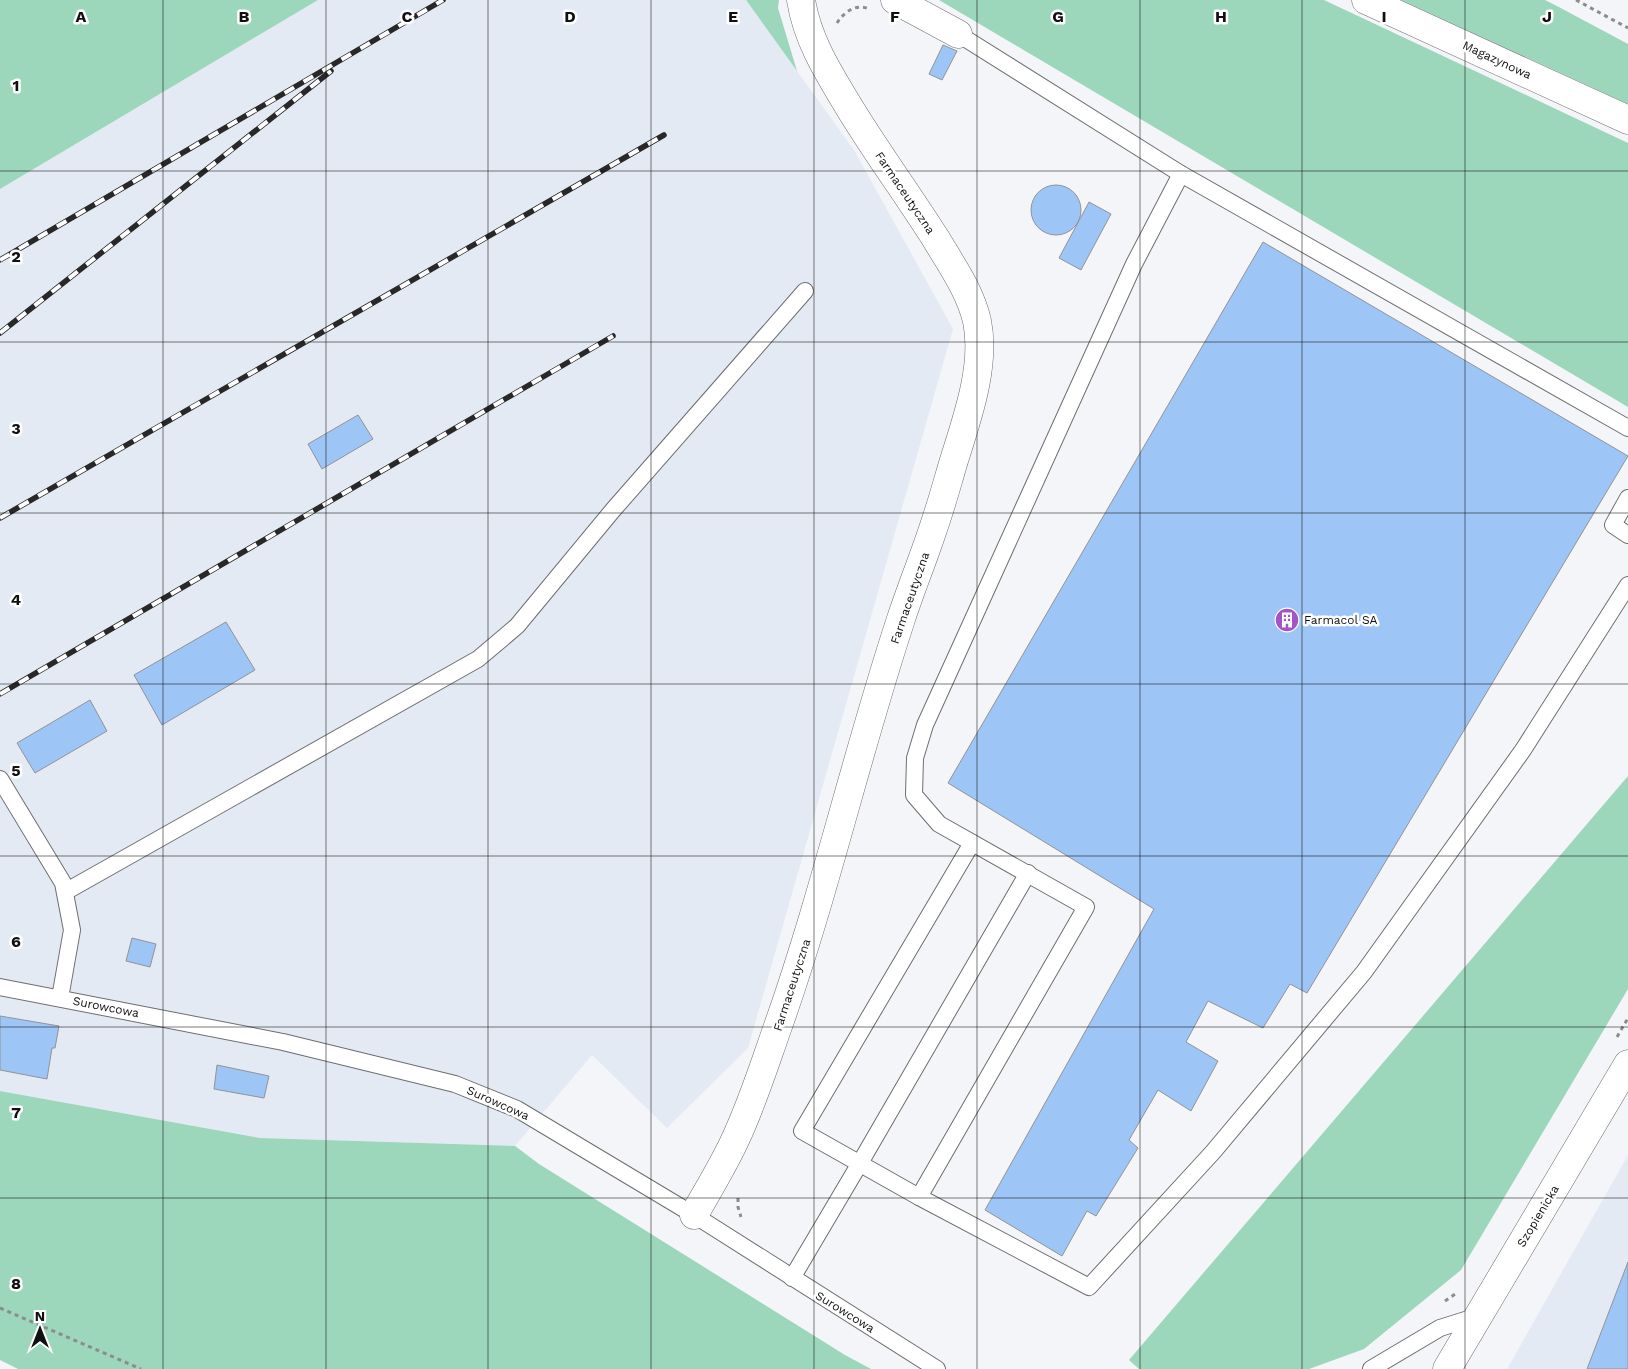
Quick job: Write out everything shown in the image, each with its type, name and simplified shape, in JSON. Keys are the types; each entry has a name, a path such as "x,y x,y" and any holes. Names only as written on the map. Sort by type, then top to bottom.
{"street":[{"name":"Farmaceutyczna","path":"694,1215 736,1139 787,1001 819,903 901,619 935,523 965,424 977,374 978,332 972,304 965,287 828,73 810,38 801,0"},
{"path":"895,0 958,34"},
{"name":"Magazynowa","path":"1366,0 1628,120"},
{"name":"Szopienicka","path":"1447,1369 1628,1064"}],"lane":[{"path":"958,34 1180,174 1628,428"},
{"path":"919,1197 1086,907 939,824 914,794 915,758 925,725 1134,264 1180,174"},
{"path":"65,892 478,659 517,626 613,510 805,291"},
{"path":"1628,498 1613,525 1628,535"},
{"path":"972,843 802,1131 919,1197 1089,1287 1213,1152 1364,972 1523,750 1628,586"},
{"path":"0,779 63,883 72,930 60,998"},
{"path":"792,1278 1028,873"},
{"name":"Surowcowa","path":"0,986 283,1042 456,1084 517,1109 694,1215 937,1369"},
{"path":"1371,1369 1440,1328 1478,1316"}],"path":[{"path":"1576,0 1628,28"},
{"path":"0,1308 141,1369"}],"shaded area":[{"path":"318,0 746,0 854,150 953,329 748,1048 667,1128 592,1055 515,1146 260,1138 0,1091 0,189"},
{"path":"1628,1155 1628,1369 1507,1369"}],"green space":[{"path":"0,0 318,0 0,189"},
{"path":"746,0 779,0 778,8 797,71"},
{"path":"939,0 1324,0 1628,143 1628,407"},
{"path":"1401,0 1545,0 1628,44 1628,104"},
{"path":"1628,776 1628,989 1461,1270 1364,1349 1309,1369 1139,1369 1129,1360"},
{"path":"0,1091 260,1138 515,1146 539,1164 845,1355 871,1369 18,1369 0,1360"}],"building":[{"path":"943,45 957,51 942,80 929,74"},
{"path":"1056,185 1070,189 1077,196 1081,210 1077,224 1070,231 1056,235 1042,231 1035,224 1031,210 1035,196 1042,189"},
{"path":"1089,202 1111,214 1081,270 1059,258"},
{"name":"Farmacol SA","path":"1263,242 1628,456 1307,993 1290,984 1263,1028 1208,1001 1186,1042 1218,1061 1191,1111 1158,1090 1129,1140 1138,1148 1096,1216 1087,1211 1062,1256 985,1210 1154,909 948,783"},
{"path":"358,415 373,439 322,469 308,444"},
{"path":"226,622 255,670 162,725 134,675"},
{"path":"90,700 107,731 35,773 17,743"},
{"path":"132,938 156,944 150,967 126,961"},
{"path":"0,1016 59,1026 55,1048 52,1048 47,1079 0,1070"},
{"path":"217,1065 269,1076 264,1098 214,1089"},
{"path":"1628,1262 1628,1369 1587,1369"}],"railway":[{"path":"0,260 443,0"},
{"path":"0,333 331,71"},
{"path":"0,518 664,135"},
{"path":"0,694 613,336"}],"place":[{"name":"Farmacol SA","path":"1287,620"}]}
